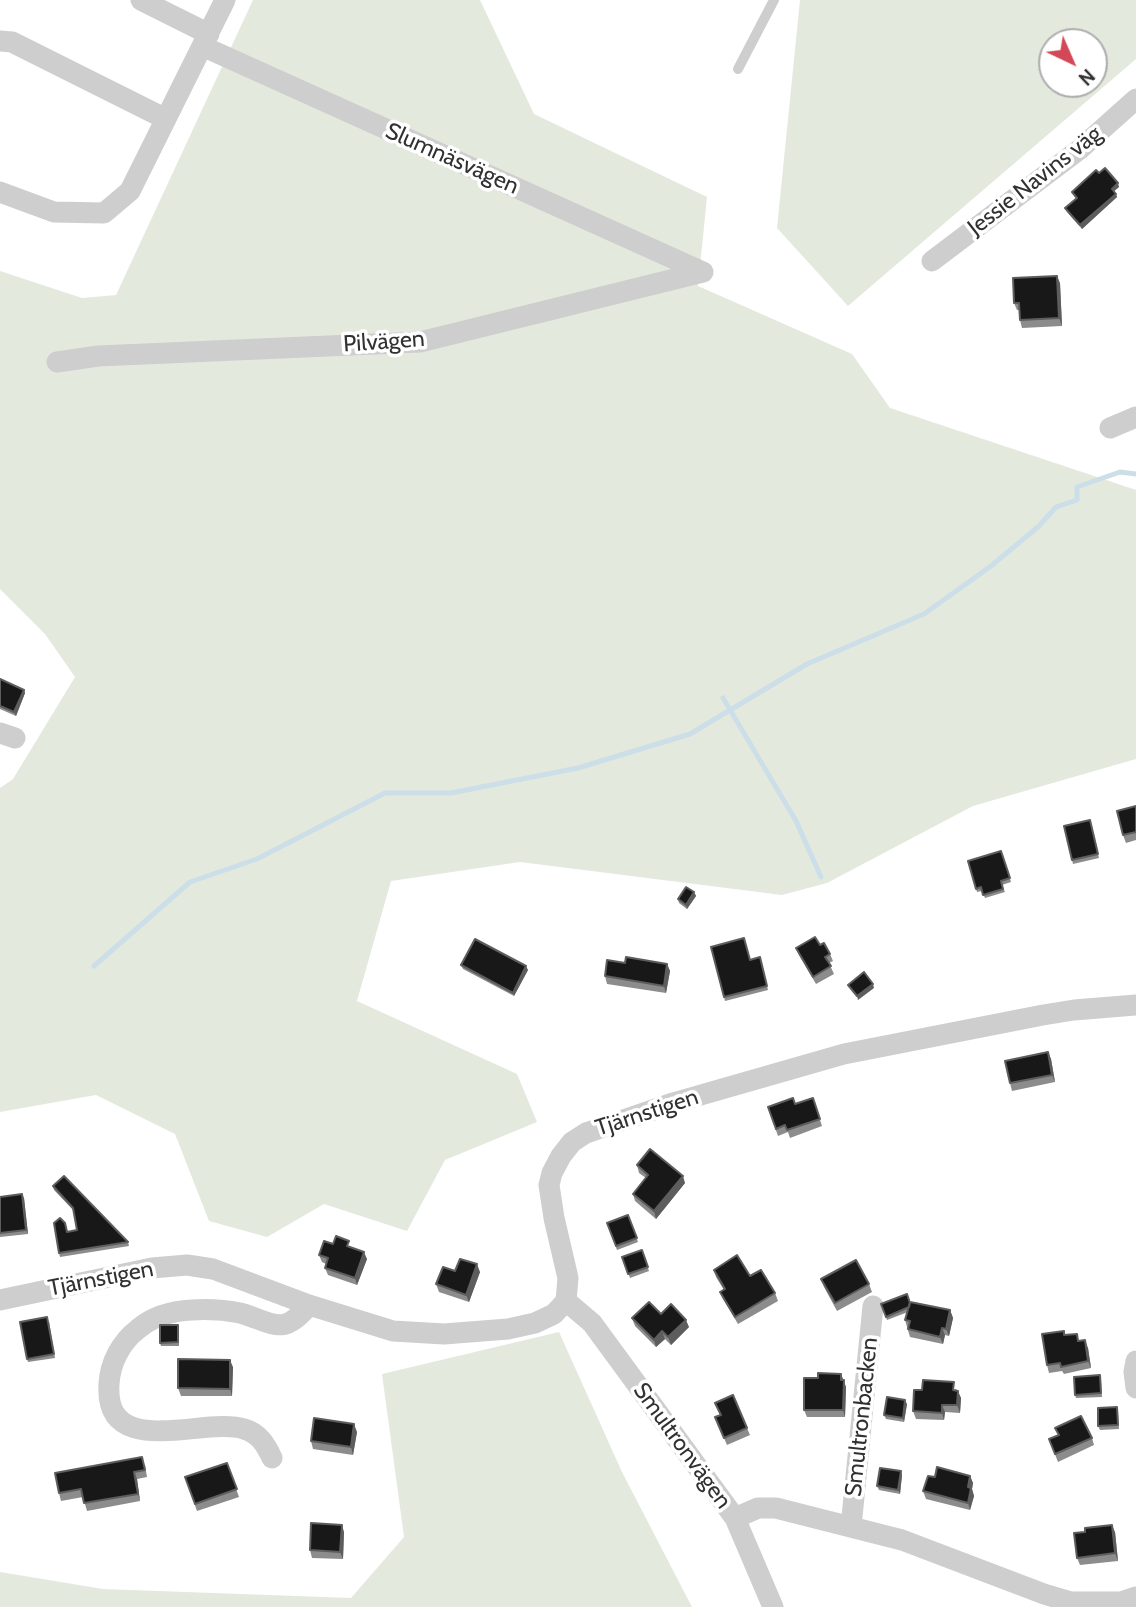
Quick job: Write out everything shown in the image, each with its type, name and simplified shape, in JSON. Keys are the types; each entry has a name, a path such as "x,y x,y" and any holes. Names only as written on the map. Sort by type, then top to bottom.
{"street":[{"name":"Slumnäsvägen","path":"141,0 205,40 703,272"},
{"path":"0,192 54,212 104,213 130,191 225,0"},
{"path":"0,41 12,42 166,119"},
{"name":"Jessie Navins väg","path":"932,261 1080,149 1136,99"},
{"name":"Pilvägen","path":"57,362 98,356 420,342 703,272"},
{"path":"1110,428 1136,417"},
{"name":"Tjärnstigen","path":"0,1300 152,1268 187,1265 213,1269 309,1305 393,1331 444,1334 535,1324 554,1314 566,1301 568,1278 554,1218 550,1185 552,1173 561,1156 572,1142 586,1133 673,1103 844,1054 1054,1013 1136,1005"},
{"name":"Smultronvägen","path":"566,1301 592,1323 735,1518 773,1607"},
{"path":"272,1458 261,1439 240,1427 221,1426 156,1433 136,1429 122,1421 114,1410 108,1392 109,1375 127,1340 152,1319 176,1311 201,1309 239,1313 278,1327 289,1324 309,1305"},
{"name":"Smultronbacken","path":"851,1527 873,1306"},
{"path":"1136,1362 1136,1388"},
{"name":"Smultronbacken","path":"735,1518 758,1508 776,1508 902,1540 1071,1602 1121,1602 1136,1597"}],"lane":[{"path":"738,69 774,0"}],"shaded area":[{"path":"253,0 480,0 534,114 707,197 698,286 852,354 890,408 1136,490 1136,759 973,806 827,883 782,895 520,862 391,881 357,1001 517,1074 537,1122 445,1160 407,1231 324,1204 267,1237 209,1221 175,1134 96,1095 0,1112 0,788 13,779 75,677 45,634 0,589 0,271 82,298 116,295"},
{"path":"800,0 1136,0 1136,59 1108,83 1108,28 1038,28 1038,98 1091,98 848,306 777,228"},
{"path":"559,1332 622,1472 692,1607 0,1607 0,1572 103,1589 351,1598 404,1537 382,1374"}],"building":[{"path":"1105,168 1118,183 1112,189 1116,194 1080,225 1065,208 1077,198 1072,192 1096,170 1099,173"},
{"path":"1057,276 1059,318 1020,320 1019,303 1014,303 1013,278"},
{"path":"0,679 24,690 14,712 0,706"},
{"path":"1136,806 1136,832 1123,835 1117,811"},
{"path":"1090,820 1098,854 1072,860 1064,826"},
{"path":"1001,851 1010,878 1001,881 1003,889 983,895 981,887 976,889 968,861"},
{"path":"686,887 694,892 686,905 678,899"},
{"path":"815,937 820,945 824,943 830,954 825,957 831,966 813,977 796,948"},
{"path":"744,938 750,960 760,957 767,986 724,997 711,947"},
{"path":"475,939 526,966 513,993 461,965"},
{"path":"626,957 667,964 664,986 605,976 607,960 625,963"},
{"path":"864,972 873,984 857,996 848,985"},
{"path":"1048,1052 1052,1075 1010,1083 1005,1061"},
{"path":"793,1098 795,1104 813,1098 820,1119 787,1130 785,1125 776,1129 768,1107"},
{"path":"650,1149 683,1176 654,1211 633,1194 648,1175 637,1165"},
{"path":"64,1176 128,1242 59,1253 54,1223 60,1218 65,1223 67,1232 77,1230 73,1208 53,1186"},
{"path":"22,1194 26,1230 0,1233 0,1197"},
{"path":"628,1215 637,1238 616,1246 607,1223"},
{"path":"336,1236 349,1241 347,1246 364,1252 355,1278 325,1268 328,1258 319,1255 324,1241 333,1244"},
{"path":"642,1250 648,1267 628,1274 622,1257"},
{"path":"737,1255 750,1276 761,1270 775,1293 735,1317 720,1292 725,1289 714,1270"},
{"path":"460,1259 477,1264 466,1295 436,1284 443,1267 455,1271"},
{"path":"856,1260 869,1284 835,1303 821,1279"},
{"path":"907,1294 909,1307 886,1317 881,1304"},
{"path":"649,1302 661,1314 671,1304 686,1320 668,1337 662,1331 654,1340 632,1318"},
{"path":"910,1302 950,1310 946,1329 942,1328 940,1337 908,1329 910,1321 905,1320"},
{"path":"47,1317 54,1354 27,1359 20,1322"},
{"path":"160,1325 178,1325 178,1342 160,1343"},
{"path":"1064,1331 1064,1335 1077,1334 1078,1341 1085,1340 1088,1361 1061,1367 1060,1363 1047,1365 1042,1334"},
{"path":"178,1359 230,1360 230,1389 178,1388"},
{"path":"818,1373 841,1374 841,1380 844,1380 843,1410 804,1410 804,1378 818,1378"},
{"path":"1100,1375 1101,1393 1075,1395 1074,1377"},
{"path":"923,1380 954,1382 953,1390 958,1391 957,1405 942,1405 942,1413 913,1411 914,1390 922,1390"},
{"path":"733,1395 747,1428 724,1438 715,1417 721,1415 715,1403"},
{"path":"887,1397 905,1400 903,1418 884,1415"},
{"path":"1117,1407 1118,1425 1098,1426 1098,1408"},
{"path":"1081,1416 1092,1438 1055,1454 1049,1439 1059,1435 1055,1428"},
{"path":"314,1418 354,1424 351,1447 311,1441"},
{"path":"142,1457 145,1470 134,1472 138,1494 84,1503 81,1489 59,1493 55,1473"},
{"path":"227,1463 237,1489 195,1504 185,1477"},
{"path":"937,1467 970,1476 968,1503 923,1491 928,1476 935,1477"},
{"path":"880,1468 901,1471 898,1490 877,1486"},
{"path":"311,1523 342,1525 340,1552 310,1550"},
{"path":"1112,1525 1115,1553 1077,1558 1074,1533 1085,1532 1085,1528"}],"waterway":[{"path":"94,966 190,882 257,859 385,793 451,793 578,768 690,734 807,664 924,614 991,566 1039,526 1056,507 1077,500 1077,487 1120,472 1136,474"},
{"path":"723,698 796,821 821,877"}]}
